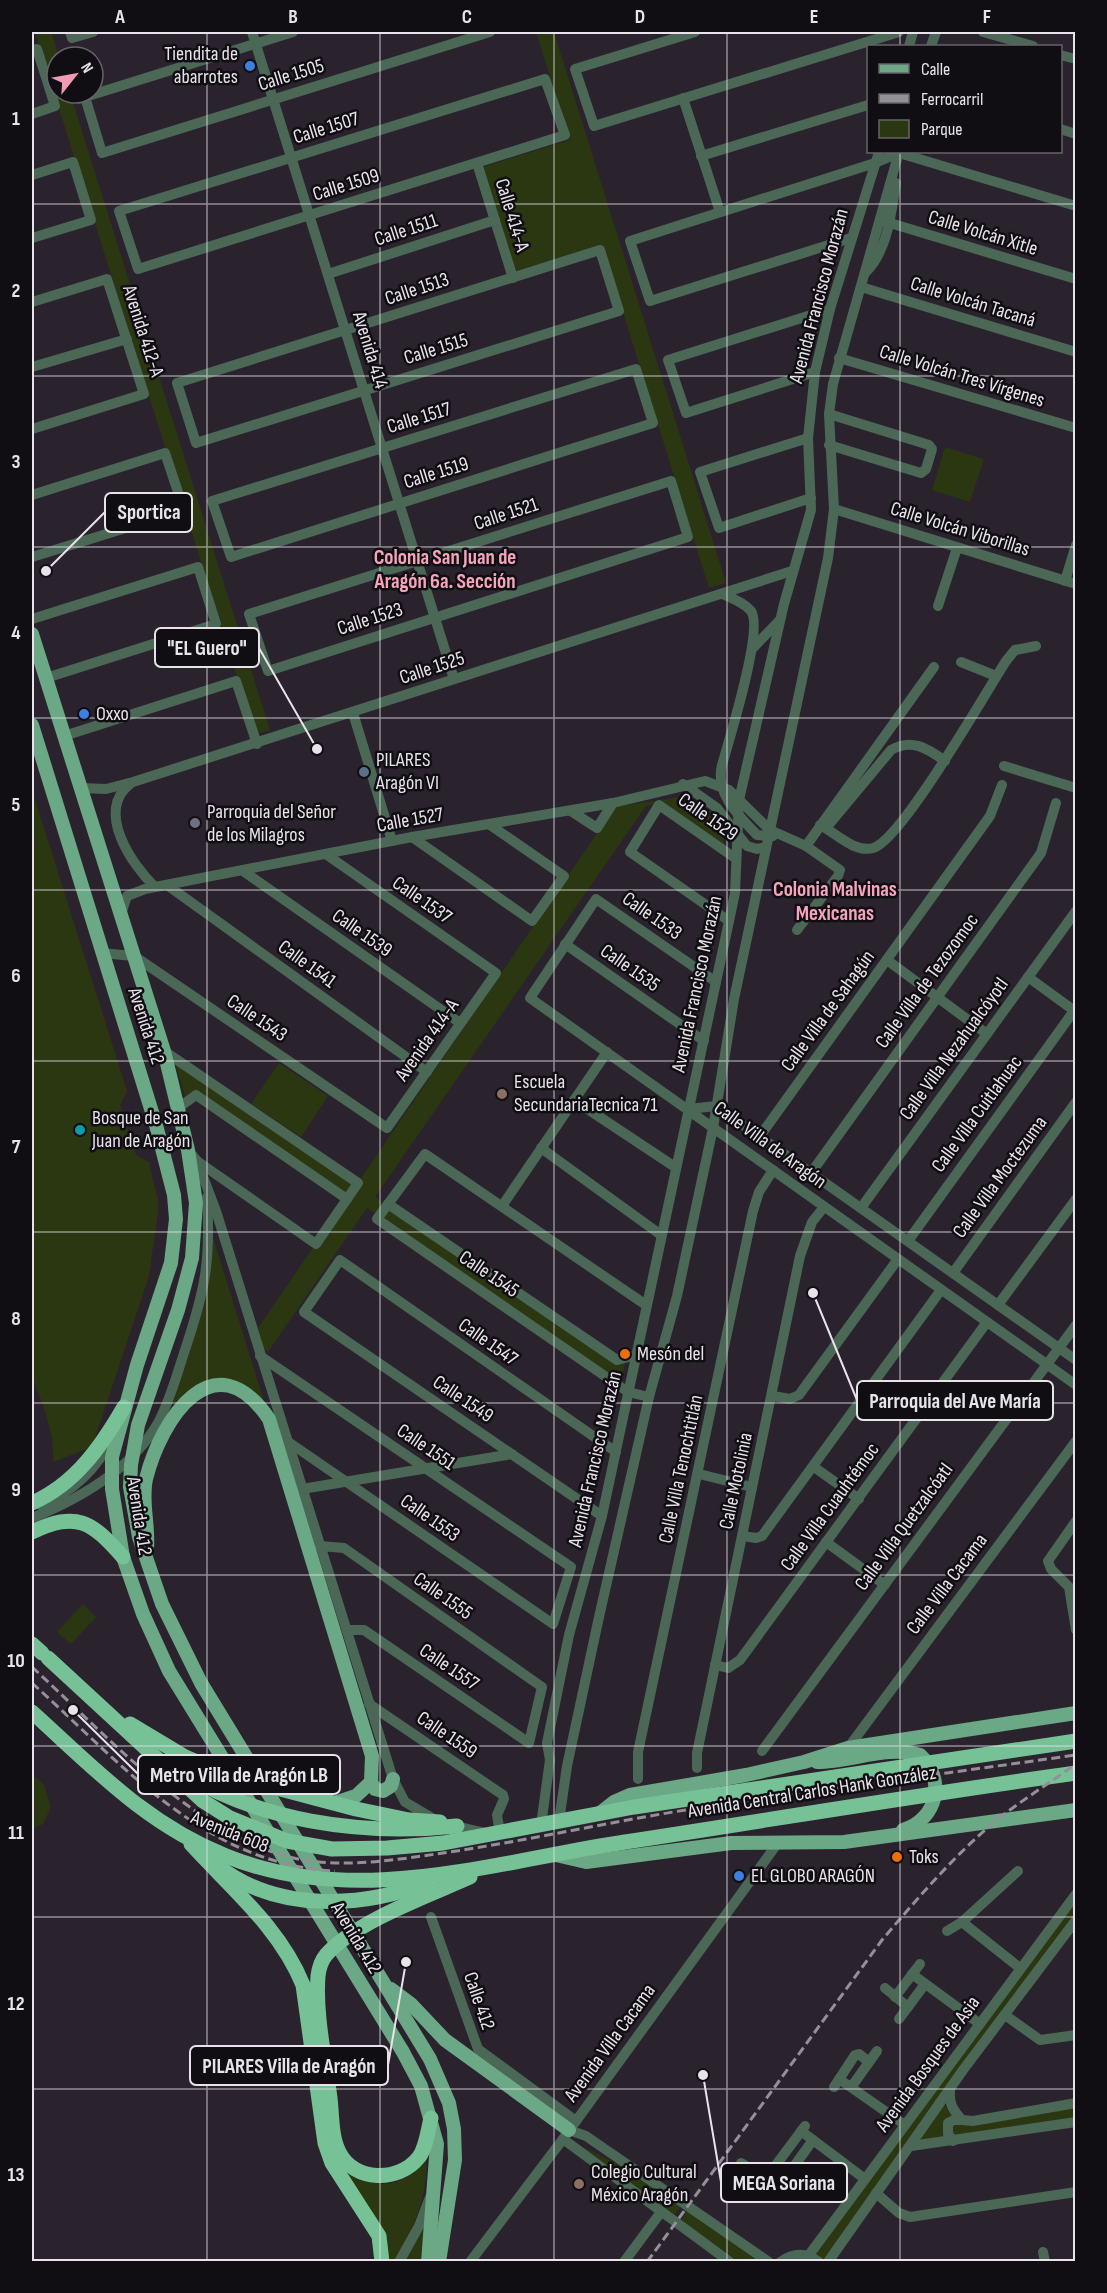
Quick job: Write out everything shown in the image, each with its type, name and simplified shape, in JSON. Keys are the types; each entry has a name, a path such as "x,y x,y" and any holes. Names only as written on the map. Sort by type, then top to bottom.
{"highway":[{"path":"32,1503 69,1480 85,1464 124,1407"},
{"path":"32,1532 52,1522 68,1519 82,1522 107,1538 123,1557"},
{"name":"Avenida 608","path":"40,1652 148,1749 177,1779 212,1807 230,1818 287,1841 332,1849 387,1848 443,1843"},
{"path":"104,1709 205,1767 335,1803 409,1820 440,1822"},
{"name":"Avenida 608","path":"32,1712 127,1799 153,1819 187,1839 228,1857 271,1871 340,1881 451,1874"},
{"name":"Avenida Central Carlos Hank González","path":"443,1843 600,1813 1076,1741"},
{"path":"148,1749 230,1799 281,1814 348,1826 411,1831 457,1826"},
{"name":"Avenida Central Carlos Hank González","path":"451,1874 887,1801 1076,1773"},
{"path":"187,1839 226,1872 250,1885 291,1898 321,1902 353,1901 387,1896 451,1874"},
{"path":"187,1839 270,1926 293,1961 304,1995 325,2143 332,2163 379,2236 382,2262"},
{"path":"431,2118 420,2156 406,2170 385,2176 365,2174 352,2168 343,2159 335,2137 318,1998 320,1964 327,1954 376,1921 489,1869"}],"main road":[{"name":"Avenida 412","path":"32,634 164,1051 192,1155 196,1203 192,1258 178,1310 141,1415 131,1465 133,1511 147,1562 177,1637 201,1683 430,2059 449,2103 454,2129 455,2160 439,2262"},
{"name":"Avenida 412","path":"32,725 169,1167 176,1219 171,1263 124,1407 112,1457 112,1490 123,1557 143,1614 169,1671 403,2052 421,2086 437,2144 428,2262"},
{"path":"147,1562 146,1480 159,1444 178,1408 199,1391 217,1385 236,1389 255,1400 268,1419 372,1756 371,1782 375,1789 383,1791 391,1786 393,1779"},
{"name":"Avenida Central Carlos Hank González","path":"600,1813 614,1802 630,1795 804,1762 848,1748 1076,1713"},
{"path":"804,1762 834,1762 900,1751 920,1755 926,1760 935,1781 936,1794 931,1809 921,1822 878,1838"},
{"path":"335,1803 356,1796 371,1782"},
{"name":"Avenida Central Carlos Hank González","path":"556,1855 586,1862 731,1843 777,1844 878,1838 1076,1810"},
{"path":"385,1984 411,2004 445,2040 569,2130"}],"street":[{"path":"71,35 93,32"},
{"name":"Avenida 414","path":"252,32 454,678"},
{"path":"256,43 293,32"},
{"name":"Calle 1505","path":"256,43 85,97 102,153 490,32"},
{"path":"695,32 575,69 594,126 899,32"},
{"path":"983,32 1029,45"},
{"path":"32,114 56,106 34,50"},
{"name":"Calle 1509","path":"138,269 565,135 544,78"},
{"name":"Calle 1507","path":"119,211 544,78"},
{"path":"683,98 720,212"},
{"path":"701,156 867,105"},
{"name":"Avenida Francisco Morazán","path":"541,1825 550,1760 547,1743 569,1635 602,1516 735,893 739,800 792,571 808,521 811,498 808,438 815,372 830,309 879,153"},
{"path":"851,238 650,301 630,241 875,163 897,153"},
{"name":"Avenida Francisco Morazán","path":"559,1821 567,1766 649,1396 677,1296 713,1128 734,999 771,837 828,558 834,509 829,414 839,358 864,274 885,222 899,153"},
{"path":"902,153 1076,206"},
{"path":"32,176 74,162 91,220 32,238"},
{"name":"Calle 414-A","path":"477,163 513,278"},
{"name":"Avenida 412-A","path":"119,211 138,269"},
{"name":"Calle 1511","path":"328,274 495,220"},
{"name":"Calle Volcán Xitle","path":"885,222 1076,279"},
{"name":"Calle 1513","path":"177,383 600,250 619,311"},
{"name":"Avenida 412-A","path":"32,302 107,279 144,394 32,429"},
{"name":"Calle Volcán Tacaná","path":"861,287 1076,352"},
{"path":"815,372 686,413 668,360 830,309"},
{"name":"Calle 1515","path":"196,443 619,311"},
{"path":"32,367 126,339"},
{"name":"Calle Volcán Tres Vírgenes","path":"839,358 1076,428"},
{"name":"Calle 1517","path":"231,556 212,501 636,369 653,423"},
{"name":"Avenida 412-A","path":"177,383 196,443"},
{"path":"829,414 931,447 923,472 829,445"},
{"name":"Calle 1519","path":"231,556 653,423"},
{"path":"808,438 700,472 719,528 811,498"},
{"path":"32,495 165,453 184,510 32,557"},
{"name":"Calle 1521","path":"268,671 249,614 670,481 688,537"},
{"name":"Calle Volcán Viborillas","path":"834,509 1070,582"},
{"name":"Calle 1523","path":"268,671 688,537"},
{"path":"1070,582 1076,545"},
{"path":"938,606 957,548"},
{"path":"32,619 198,567 216,624 46,678"},
{"name":"Calle 1525","path":"81,788 106,789 133,783 792,571"},
{"path":"723,594 741,602 751,612 755,621 752,649 722,765 720,784 738,813 757,835 806,846 838,867 840,873 797,930"},
{"path":"752,649 780,621"},
{"path":"823,827 847,843 859,847 872,849 887,840 945,761 996,676 1015,650 1036,646"},
{"path":"961,662 996,676"},
{"path":"823,827 934,667"},
{"path":"64,736 236,681 257,744"},
{"path":"353,713 392,841"},
{"path":"806,846 871,778 891,750 901,744 927,748 945,761"},
{"path":"1004,766 1076,788"},
{"name":"Calle 1527","path":"121,914 127,896 132,892 154,887 243,872 412,837 572,811 613,803 683,784 705,781 720,784"},
{"path":"133,783 121,791 115,811 129,857 154,887"},
{"path":"683,784 706,798 736,834 752,848 771,837"},
{"path":"720,784 739,800 771,837"},
{"name":"Calle Villa de Sahagún","path":"760,1136 990,816 1002,785"},
{"path":"572,811 597,828 613,803"},
{"name":"Calle Villa de Tezozomoc","path":"811,1173 1041,853 1056,803"},
{"name":"Calle 1529","path":"729,921 630,852 659,805 735,858"},
{"path":"412,837 532,921 564,876 490,825"},
{"name":"Calle 1537","path":"327,855 496,974"},
{"name":"Calle 1539","path":"243,872 460,1023"},
{"name":"Calle 1541","path":"167,885 427,1072"},
{"name":"Calle 1533","path":"565,945 596,899 716,982"},
{"name":"Calle Villa Nezahualcóyotl","path":"861,1208 1076,911"},
{"path":"565,945 530,998 689,1109"},
{"name":"Calle 1535","path":"565,945 704,1041"},
{"name":"Calle 1543","path":"101,953 134,956 387,1128"},
{"path":"887,960 987,1034"},
{"name":"Avenida 414-A","path":"387,1128 496,974"},
{"path":"1028,977 1075,1010"},
{"name":"Calle Villa Cuitlahuac","path":"908,1241 1075,1010"},
{"path":"164,1051 358,1183 316,1244 192,1155"},
{"path":"502,1206 607,1052"},
{"path":"178,1108 196,1095 347,1199"},
{"path":"574,1100 675,1167"},
{"name":"Calle Villa Moctezuma","path":"953,1273 1076,1102"},
{"name":"Calle Villa de Aragón","path":"689,1109 717,1106 1076,1360"},
{"name":"Calle Villa de Aragón","path":"689,1109 1076,1385"},
{"path":"247,1130 258,1115"},
{"path":"541,1148 661,1235"},
{"path":"388,1204 425,1154 646,1305"},
{"name":"Avenida 412","path":"192,1155 216,1211 393,1779 405,1802 440,1822 497,1834"},
{"name":"Calle Villa Tenochtitlán","path":"638,1779 638,1752 699,1474 753,1211 759,1192 773,1170"},
{"path":"32,1518 64,1505 96,1486 143,1443 158,1424 169,1399 200,1306 209,1248 207,1189"},
{"path":"998,1305 1076,1199"},
{"name":"Calle 1545","path":"636,1355 617,1360 388,1204 377,1220 628,1392 649,1396"},
{"name":"Calle Motolinia","path":"697,1768 697,1753 773,1396 800,1256 812,1222 824,1207"},
{"path":"871,1240 882,1223"},
{"path":"773,1396 790,1399 799,1395 898,1259"},
{"name":"Calle 1549","path":"340,1260 304,1312 602,1516"},
{"name":"Calle 1547","path":"340,1260 616,1452"},
{"path":"742,1536 756,1538 762,1536 941,1290"},
{"path":"968,1309 980,1292"},
{"name":"Calle Villa Cuauhtémoc","path":"715,1665 728,1668 737,1664 987,1322"},
{"name":"Calle Villa Quetzalcóatl","path":"762,1751 1076,1325"},
{"path":"580,1358 589,1341"},
{"name":"Calle 1551","path":"260,1356 571,1567 553,1624"},
{"path":"32,1509 60,1497 93,1469 120,1426"},
{"name":"Calle 1553","path":"287,1441 553,1624"},
{"name":"Calle Villa Cacama","path":"848,1748 1076,1441"},
{"path":"302,1489 427,1470 512,1454"},
{"path":"814,1467 859,1499"},
{"path":"699,1474 752,1487"},
{"path":"1076,1521 1048,1561 1051,1569 1070,1587 1076,1630"},
{"path":"826,1542 885,1585"},
{"name":"Calle 1555","path":"320,1546 344,1548 542,1687 529,1743"},
{"name":"Calle 1557","path":"347,1630 364,1630 529,1743"},
{"name":"Calle 1559","path":"369,1704 504,1797 497,1815 497,1834"},
{"path":"550,1760 567,1766"},
{"name":"Avenida Villa Cacama","path":"470,2262 777,1844"},
{"path":"947,1931 962,1922 1018,1870"},
{"name":"Avenida Bosques de Asia","path":"809,2255 1076,1894"},
{"name":"Calle 412","path":"431,1917 478,2049 569,2130"},
{"name":"Avenida Bosques de Asia","path":"828,2262 1076,1920"},
{"path":"962,1922 1020,1968"},
{"path":"895,1997 920,1964"},
{"path":"912,1974 980,2024"},
{"path":"899,2019 925,1984"},
{"path":"885,1989 908,2007"},
{"path":"1005,2015 1040,2040 1074,2034"},
{"path":"852,2086 877,2051"},
{"path":"869,2062 859,2054 855,2055 836,2083 852,2086 905,2125"},
{"path":"950,2091 950,2104 962,2120"},
{"path":"953,2141 948,2134 948,2124 954,2120 986,2120 1076,2103"},
{"path":"911,2146 1076,2122"},
{"path":"767,2178 803,2129 813,2140 865,2180"},
{"path":"569,2130 661,2212 730,2262"},
{"path":"569,2130 586,2136 769,2262"},
{"path":"741,2163 767,2178 777,2190 813,2140"},
{"path":"399,2262 419,2226 433,2188"},
{"path":"876,2193 899,2213 910,2217 1076,2192"},
{"path":"624,2262 661,2212"},
{"path":"780,2262 792,2256 809,2255 819,2262"}],"green space":[{"path":"35,32 51,32 55,45 45,45 45,64"},
{"path":"536,32 554,32 726,583 709,588 602,245 515,271 483,167 570,140"},
{"path":"58,105 74,105 270,730 255,734"},
{"path":"945,447 984,459 970,502 932,490"},
{"name":"Bosque de San Juan de Aragón","path":"32,790 127,1091 120,1105 136,1155 149,1162 158,1200 149,1276 92,1447 53,1462 50,1429 32,1377"},
{"path":"680,797 699,803 712,814 717,821 726,848 661,803 646,806 375,1197 615,1363 625,1363 621,1383 367,1208 268,1352 263,1349 258,1328 349,1195 198,1091 185,1096 174,1060 357,1184 615,807"},
{"path":"279,1063 328,1096 301,1137 251,1104"},
{"path":"213,1238 265,1404 249,1391 192,1389 173,1404 204,1301"},
{"path":"83,1604 96,1617 71,1644 57,1632"},
{"path":"32,1774 44,1785 51,1807 43,1824 32,1829"},
{"path":"1075,1899 1075,1914 824,2261 815,2254"},
{"path":"944,2105 954,2115 944,2138 918,2140"},
{"path":"1075,2106 1075,2118 957,2136 951,2132 950,2127 958,2122 978,2126 989,2121"},
{"path":"583,2147 627,2169 681,2207 674,2215"},
{"path":"426,2157 425,2185 418,2212 394,2261 387,2261 343,2172 346,2167 368,2180 389,2183 408,2176"},
{"path":"688,2209 761,2261 738,2261 681,2221"},
{"path":"426,2219 420,2261 404,2262"}],"railway":[{"path":"32,1667 144,1771 204,1817 270,1851 312,1861 334,1863 422,1856 692,1809 1076,1755"},
{"path":"32,1683 133,1776 168,1805 206,1830 246,1850 289,1864 335,1871"},
{"path":"647,2262 882,1940 935,1879 978,1836 1013,1808 1076,1764"}],"place":[{"name":"Tiendita de abarrotes","path":"250,66"},
{"name":"Sportica","path":"46,571"},
{"name":"Oxxo","path":"84,714"},
{"name":"\"EL Guero\"","path":"317,749"},
{"name":"PILARES Aragón VI","path":"364,772"},
{"name":"Parroquia del Señor de los Milagros","path":"195,823"},
{"name":"Escuela SecundariaTecnica 71","path":"502,1094"},
{"name":"Bosque de San Juan de Aragón","path":"80,1130"},
{"name":"Parroquia del Ave María","path":"813,1293"},
{"name":"Mesón del","path":"625,1354"},
{"name":"Metro Villa de Aragón LB","path":"73,1710"},
{"name":"Toks","path":"897,1857"},
{"name":"EL GLOBO ARAGÓN","path":"739,1876"},
{"name":"PILARES Villa de Aragón","path":"406,1962"},
{"name":"MEGA Soriana","path":"703,2075"},
{"name":"Colegio Cultural México Aragón","path":"579,2184"}],"district":[{"name":"Colonia San Juan de Aragón 6a. Sección","path":"445,569"},
{"name":"Colonia Malvinas Mexicanas","path":"835,901"}]}
